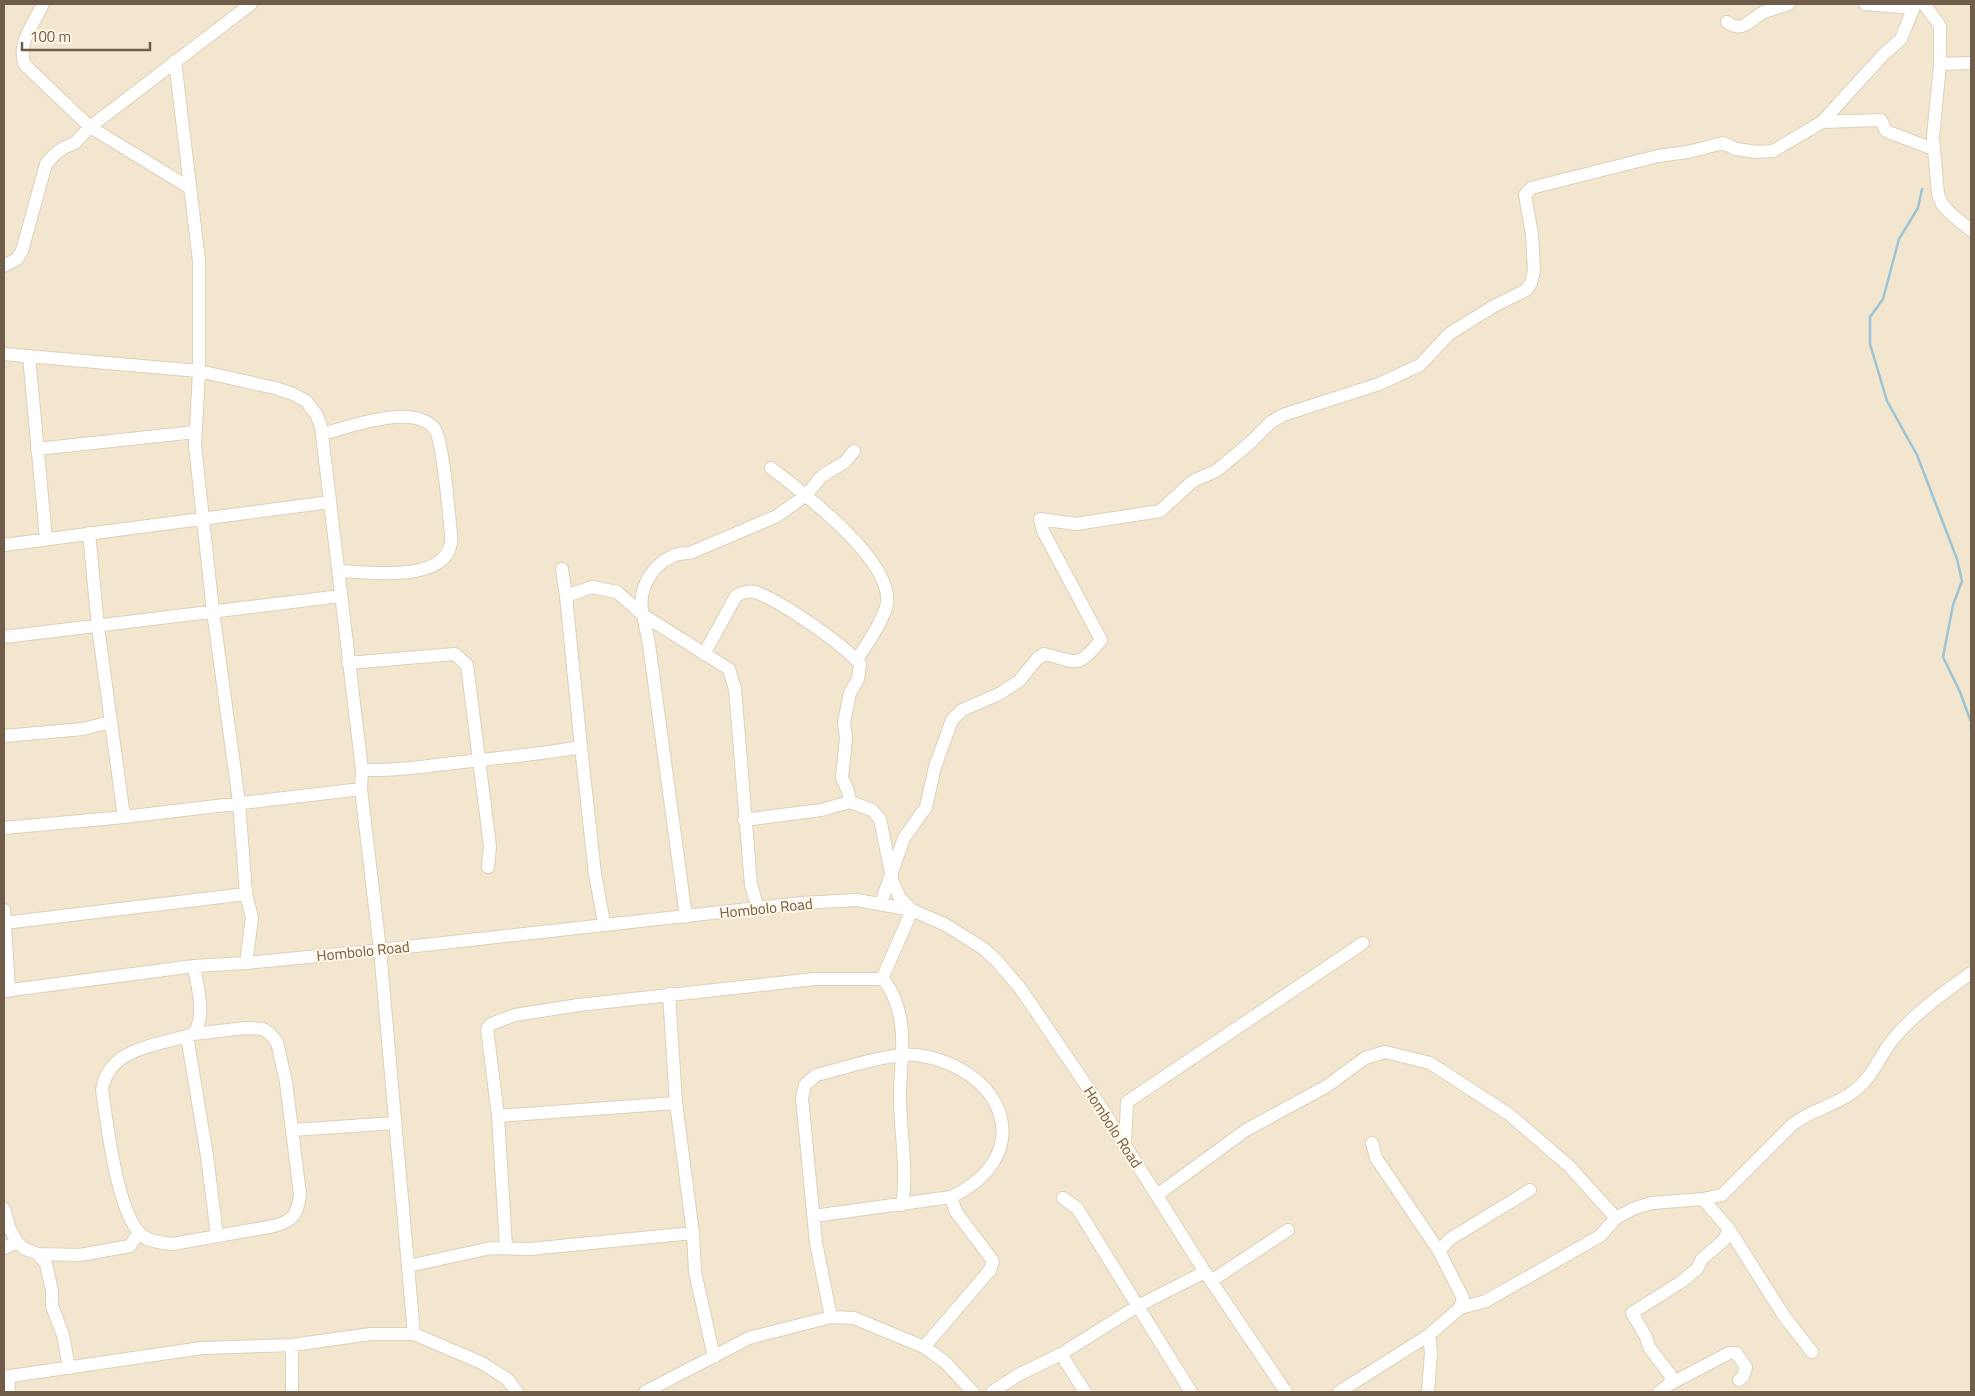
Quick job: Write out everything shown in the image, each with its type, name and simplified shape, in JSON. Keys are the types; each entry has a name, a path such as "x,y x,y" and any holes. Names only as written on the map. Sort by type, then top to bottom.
{"street":[{"path":"43,4 22,46 21,56 25,65 90,127 190,188"},
{"path":"4,266 17,259 22,251 46,164 55,154 75,143 90,127 251,4"},
{"path":"1727,22 1732,26 1744,26 1761,14 1789,4"},
{"path":"1865,4 1918,5 1940,26 1940,64 1933,149 1938,194 1942,204 1955,219 1971,230"},
{"path":"881,904 904,838 926,807 935,767 952,720 962,710 999,694 1020,681 1037,659 1044,654 1072,663 1082,660 1101,640 1043,531 1040,519 1076,524 1160,511 1193,480 1216,471 1271,422 1283,415 1379,384 1420,365 1449,334 1494,306 1526,290 1532,283 1534,270 1532,234 1525,195 1531,188 1658,156 1688,152 1723,143 1743,150 1773,150 1822,122 1883,55 1901,39 1918,5"},
{"path":"174,61 199,261 199,371 195,446 213,611 239,802 246,894 252,918 246,963"},
{"path":"1940,64 1971,64"},
{"path":"1822,122 1881,120 1886,130 1933,149"},
{"path":"4,354 199,371 293,394 310,406 321,426 362,770 361,789 380,950 414,1334"},
{"path":"29,356 46,539"},
{"path":"323,434 366,422 392,418 413,418 433,427 437,434 442,464 451,540 448,553 436,564 425,569 402,573 338,571"},
{"path":"37,449 195,432"},
{"path":"686,917 649,644 640,603 645,585 661,562 683,553 690,554 777,516 806,495 822,476 845,462 854,452"},
{"path":"771,468 806,495 848,533 866,554 887,588 885,610 857,660"},
{"path":"4,545 330,502"},
{"path":"89,533 98,627 124,817"},
{"path":"562,569 595,874 604,923"},
{"path":"566,596 592,587 617,592 643,615 729,669 735,689 744,820 751,885 758,908"},
{"path":"704,654 736,596 742,592 756,592 826,635 857,660 860,664 858,679 850,694 844,722 846,738 842,778 848,791 850,802"},
{"path":"4,637 341,596"},
{"path":"348,663 455,654 460,657 466,666 479,760 490,846 488,866"},
{"path":"4,736 83,729 110,722"},
{"path":"362,770 390,770 538,755 581,747"},
{"path":"4,828 124,817 361,789"},
{"path":"744,820 821,810 850,802 872,810 880,819 891,871 900,898 912,910 882,978"},
{"path":"6,991 4,918 246,894"},
{"name":"Hombolo Road","path":"6,991 194,966 380,950 604,923 686,917 758,908 857,900 912,910 946,925 984,949 1020,988 1126,1145 1208,1276 1286,1392"},
{"path":"1126,1145 1126,1102 1363,943"},
{"path":"194,966 200,1022 190,1035 217,1235"},
{"path":"1339,1392 1430,1335 1460,1308 1486,1301 1600,1236 1616,1218 1635,1208 1652,1203 1703,1199 1722,1195 1805,1114 1831,1105 1863,1084 1895,1036 1937,997 1971,973"},
{"path":"506,1247 498,1116 486,1034 491,1024 514,1015 669,994 815,979 882,978 887,983 898,1009 903,1055 900,1095 904,1188 902,1205"},
{"path":"669,994 676,1103 693,1233 695,1272 714,1357"},
{"path":"246,1028 263,1029 276,1042 281,1052 293,1130 300,1194 295,1216 287,1223 173,1244 144,1237 127,1212 118,1182 102,1090 104,1078 117,1060 128,1053 190,1035 246,1028"},
{"path":"1157,1195 1246,1130 1327,1086 1365,1058 1384,1052 1430,1063 1510,1115 1569,1166 1594,1191 1616,1218"},
{"path":"814,1216 951,1197 979,1180 995,1160 1002,1138 999,1111 994,1098 969,1072 934,1059 903,1055 816,1076 805,1086 802,1098 814,1216 831,1317"},
{"path":"498,1116 676,1103"},
{"path":"293,1130 395,1123"},
{"path":"1372,1143 1376,1158 1439,1250 1463,1298 1460,1308"},
{"path":"1439,1250 1450,1239 1530,1190"},
{"path":"929,1350 990,1270 993,1261 988,1258 956,1212 951,1197"},
{"path":"1063,1198 1077,1208 1122,1278 1136,1307 1191,1392"},
{"path":"1703,1199 1729,1229 1784,1316 1812,1352"},
{"path":"4,1208 10,1229 17,1242 25,1249 38,1254 80,1255 130,1246 139,1232"},
{"path":"1670,1384 1671,1376 1649,1347 1632,1313 1681,1282 1697,1269 1702,1259 1724,1240 1729,1229"},
{"path":"992,1392 1018,1375 1061,1354 1136,1307 1208,1276 1288,1230"},
{"path":"408,1266 506,1247 530,1249 693,1233"},
{"path":"4,1248 17,1242"},
{"path":"38,1254 46,1264 51,1282 52,1306 63,1335 69,1368"},
{"path":"645,1392 749,1338 831,1317 854,1318 929,1350 945,1362 972,1392"},
{"path":"10,1392 6,1376 202,1348 292,1346 371,1334 414,1334 482,1362 507,1380 517,1392"},
{"path":"1428,1392 1431,1353 1430,1335"},
{"path":"292,1346 292,1392"},
{"path":"1659,1392 1670,1384 1730,1353 1736,1353 1746,1367 1743,1378 1738,1380"},
{"path":"1061,1354 1085,1392"}],"shaded area":[{"path":"4,4 1971,4 1971,1392 4,1392"}],"waterway":[{"path":"1922,189 1918,208 1899,239 1883,299 1870,317 1870,344 1887,401 1917,455 1957,559 1962,581 1953,605 1943,657 1960,692 1971,722 1971,731"}]}
